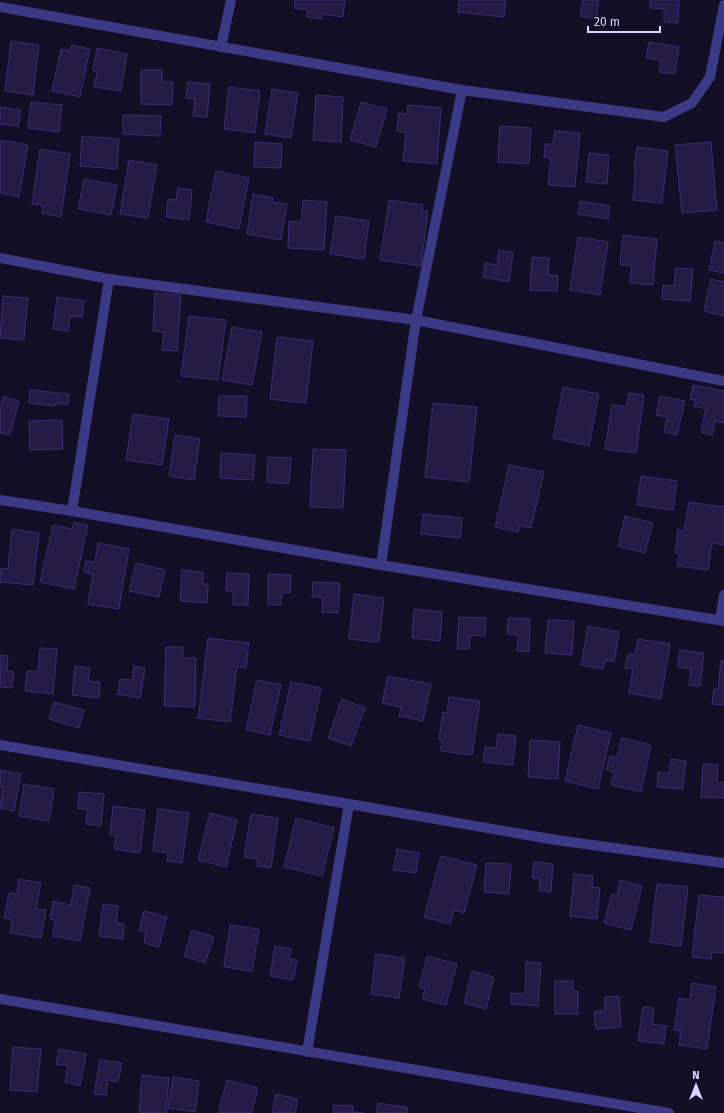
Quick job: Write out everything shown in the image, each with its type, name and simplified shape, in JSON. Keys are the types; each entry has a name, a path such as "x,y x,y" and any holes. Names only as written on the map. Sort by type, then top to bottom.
{"street":[{"path":"221,46 231,0"},
{"path":"0,7 462,90 664,116 692,103 710,77 724,5"},
{"path":"381,565 416,320 462,90"},
{"path":"0,258 109,279 416,320 724,381"},
{"path":"72,511 109,279"},
{"path":"0,500 72,511 381,565 722,620 724,595"},
{"path":"0,745 556,840 724,863"},
{"path":"307,1052 349,804"},
{"path":"0,999 669,1113"}],"building":[{"path":"295,0 345,0 343,17 322,14 322,19 307,17 308,10 294,8"},
{"path":"459,0 506,0 504,17 458,12"},
{"path":"583,0 599,0 596,19 580,16"},
{"path":"650,0 679,0 678,23 664,22 664,9 650,8"},
{"path":"11,41 39,45 33,95 5,91"},
{"path":"649,42 679,47 675,74 659,72 661,60 646,58"},
{"path":"72,45 90,49 80,97 52,91 61,49 70,51"},
{"path":"97,48 127,54 121,91 94,87 97,72 93,71"},
{"path":"141,70 162,70 162,82 173,82 172,105 141,104"},
{"path":"188,82 210,84 207,117 193,116 195,99 186,98"},
{"path":"229,87 260,91 255,133 224,129"},
{"path":"272,89 298,93 291,138 265,134"},
{"path":"316,95 343,97 341,142 313,140"},
{"path":"31,102 62,105 59,132 28,128"},
{"path":"361,102 387,109 376,147 350,140"},
{"path":"408,105 441,108 437,164 403,161 406,132 397,131 399,113 407,114"},
{"path":"0,107 21,110 18,126 0,124"},
{"path":"123,115 161,116 160,136 123,134"},
{"path":"500,126 531,128 529,164 498,162"},
{"path":"555,131 580,133 575,187 548,185 551,158 544,157 545,144 553,144"},
{"path":"82,136 119,139 117,169 80,166"},
{"path":"0,140 28,145 19,197 0,193"},
{"path":"255,142 282,144 281,168 254,167"},
{"path":"711,142 717,210 682,213 675,145"},
{"path":"637,147 668,151 662,203 633,200 636,170 634,170"},
{"path":"40,149 70,154 61,217 42,213 43,205 32,204"},
{"path":"589,153 609,155 607,184 586,182"},
{"path":"129,160 157,165 148,218 120,214"},
{"path":"216,171 249,178 239,229 206,222"},
{"path":"84,179 117,185 111,215 78,209"},
{"path":"178,188 192,190 189,220 166,217 168,199 176,200"},
{"path":"253,194 273,198 272,202 287,204 281,240 247,234"},
{"path":"303,200 327,202 324,250 288,248 289,221 301,222"},
{"path":"389,200 423,205 422,211 428,211 421,266 380,260"},
{"path":"580,201 610,206 608,219 578,214"},
{"path":"336,216 369,221 364,259 330,254"},
{"path":"623,235 657,239 653,285 630,283 632,266 620,265"},
{"path":"578,237 608,242 600,295 570,290"},
{"path":"715,241 724,243 724,273 709,270"},
{"path":"499,250 513,253 509,282 483,277 485,263 497,265"},
{"path":"532,257 549,258 548,275 558,276 557,291 530,290"},
{"path":"676,268 693,269 690,301 662,299 663,285 674,286"},
{"path":"711,279 724,282 724,316 704,311"},
{"path":"155,293 181,295 177,351 162,350 164,332 153,331"},
{"path":"3,296 28,298 24,340 0,338"},
{"path":"57,297 84,301 82,317 70,316 68,331 53,329"},
{"path":"189,316 226,320 218,380 181,376"},
{"path":"232,327 262,332 252,385 222,380"},
{"path":"277,337 313,341 306,403 270,399"},
{"path":"693,385 724,391 724,423 715,421 712,435 701,432 706,409 694,406 695,400 690,399"},
{"path":"563,387 599,394 589,446 553,438"},
{"path":"30,390 69,394 68,405 56,403 55,406 29,403"},
{"path":"629,393 644,395 636,453 605,449 612,405 626,407"},
{"path":"219,396 247,396 246,417 218,416"},
{"path":"660,396 685,401 677,435 664,432 667,417 656,415"},
{"path":"3,397 19,401 10,435 0,433 0,409"},
{"path":"433,403 477,407 469,482 425,477"},
{"path":"133,414 169,419 162,465 126,460"},
{"path":"62,420 63,449 30,450 29,421"},
{"path":"175,435 200,439 194,480 169,476"},
{"path":"313,449 346,450 343,508 310,507"},
{"path":"221,453 255,455 253,480 220,478"},
{"path":"268,457 291,458 289,484 267,482"},
{"path":"509,465 544,472 531,528 520,526 518,532 495,527"},
{"path":"641,476 677,481 673,510 637,505"},
{"path":"689,502 724,507 724,545 712,543 708,570 677,566 679,554 675,553 678,530 684,531"},
{"path":"423,514 462,518 460,538 421,534"},
{"path":"625,516 653,523 645,553 618,546"},
{"path":"74,522 88,525 74,589 40,582 53,525 72,529"},
{"path":"12,529 39,533 33,585 0,582 1,568 8,569"},
{"path":"98,543 129,549 119,609 88,604 93,574 84,572 86,561 95,562"},
{"path":"136,563 165,570 159,597 129,591"},
{"path":"182,570 203,572 203,584 208,584 207,603 180,601"},
{"path":"227,573 249,574 248,605 233,605 233,591 226,591"},
{"path":"268,574 291,575 290,593 282,592 281,605 268,605"},
{"path":"313,582 340,583 338,613 322,612 323,597 312,597"},
{"path":"354,594 384,598 379,642 349,639"},
{"path":"414,609 442,612 440,641 412,638"},
{"path":"459,617 486,618 485,636 470,635 469,649 457,649"},
{"path":"508,618 530,619 529,652 517,651 518,635 507,634"},
{"path":"548,620 574,621 572,655 545,653"},
{"path":"588,626 619,632 614,662 605,660 603,669 581,665"},
{"path":"208,638 249,643 246,668 237,667 230,722 198,718"},
{"path":"638,639 670,644 661,699 629,693 633,669 625,668 628,654 635,655"},
{"path":"166,647 183,647 183,658 196,658 195,707 164,706"},
{"path":"40,648 57,649 53,694 25,691 27,671 38,672"},
{"path":"680,650 704,653 700,686 689,685 691,669 678,667"},
{"path":"0,655 8,656 7,671 14,672 12,688 0,687"},
{"path":"721,660 724,661 724,705 712,704 714,689 718,690"},
{"path":"75,666 90,668 88,681 100,682 99,698 72,695"},
{"path":"134,666 145,668 140,698 118,694 120,679 132,680"},
{"path":"388,676 431,684 423,721 399,716 401,707 382,703"},
{"path":"257,680 281,685 270,735 246,730"},
{"path":"291,682 321,688 310,741 279,735"},
{"path":"449,697 480,701 472,755 441,751 442,740 439,739 443,712 447,713"},
{"path":"342,699 365,708 351,746 328,738"},
{"path":"54,702 84,710 79,728 49,719"},
{"path":"578,725 611,733 598,789 565,781"},
{"path":"498,734 516,736 513,765 483,762 485,747 496,748"},
{"path":"622,738 651,745 641,792 611,785 614,772 606,770 610,756 617,758"},
{"path":"530,740 560,742 558,779 528,777"},
{"path":"671,759 686,761 683,789 657,787 658,772 669,773"},
{"path":"703,764 718,765 717,782 724,783 724,798 701,797"},
{"path":"0,770 21,774 14,811 0,808 3,788 0,787"},
{"path":"24,784 54,789 49,821 19,816"},
{"path":"79,792 104,794 101,826 86,824 87,809 78,809"},
{"path":"113,806 145,810 140,853 114,849 116,836 110,835"},
{"path":"158,809 189,813 182,863 167,861 168,853 153,851"},
{"path":"210,813 237,820 226,867 198,860"},
{"path":"251,814 278,818 271,868 257,866 258,859 244,857"},
{"path":"296,818 334,828 322,876 284,867"},
{"path":"397,849 419,853 416,873 393,870"},
{"path":"441,856 477,865 464,913 454,910 450,924 424,917"},
{"path":"534,862 553,864 551,892 539,891 540,879 532,878"},
{"path":"486,863 511,864 509,894 484,892"},
{"path":"574,874 593,876 592,887 600,888 597,919 570,916"},
{"path":"19,879 41,883 36,909 46,910 41,938 10,933 12,920 4,918 9,893 17,894"},
{"path":"620,880 642,886 631,930 604,923 612,894 617,896"},
{"path":"657,884 688,887 681,946 650,942"},
{"path":"74,885 90,888 80,941 53,936 55,920 50,919 53,901 71,905"},
{"path":"699,895 724,897 724,953 712,952 711,959 692,957"},
{"path":"103,904 118,906 116,923 124,924 123,939 99,936"},
{"path":"144,911 167,917 159,947 144,943 146,932 139,930"},
{"path":"230,925 259,929 252,971 224,967"},
{"path":"192,930 214,937 205,963 184,956"},
{"path":"275,946 291,949 289,958 297,960 293,980 270,976"},
{"path":"376,954 405,958 399,998 371,994"},
{"path":"427,956 457,964 446,1005 422,999 425,989 419,987"},
{"path":"526,962 541,963 538,1006 511,1004 511,993 525,994"},
{"path":"472,971 494,977 486,1009 464,1003"},
{"path":"555,981 573,981 573,991 578,991 578,1014 555,1014"},
{"path":"692,983 716,987 707,1049 679,1045 681,1031 674,1030 679,998 690,1000"},
{"path":"619,996 621,1027 596,1029 594,1011 605,1011 605,997"},
{"path":"643,1007 654,1008 652,1024 666,1026 664,1044 638,1041"},
{"path":"13,1047 41,1049 37,1092 10,1090"},
{"path":"59,1049 86,1054 80,1086 65,1082 68,1066 56,1064"},
{"path":"100,1060 122,1063 118,1082 108,1080 106,1095 94,1094"},
{"path":"142,1075 169,1078 166,1113 139,1113"},
{"path":"173,1077 199,1081 195,1112 168,1108"},
{"path":"227,1080 258,1088 252,1113 218,1113"},
{"path":"276,1094 298,1099 295,1113 272,1113"},
{"path":"378,1103 408,1108 407,1113 376,1113"},
{"path":"334,1105 353,1106 353,1112 363,1113 333,1113"}]}
